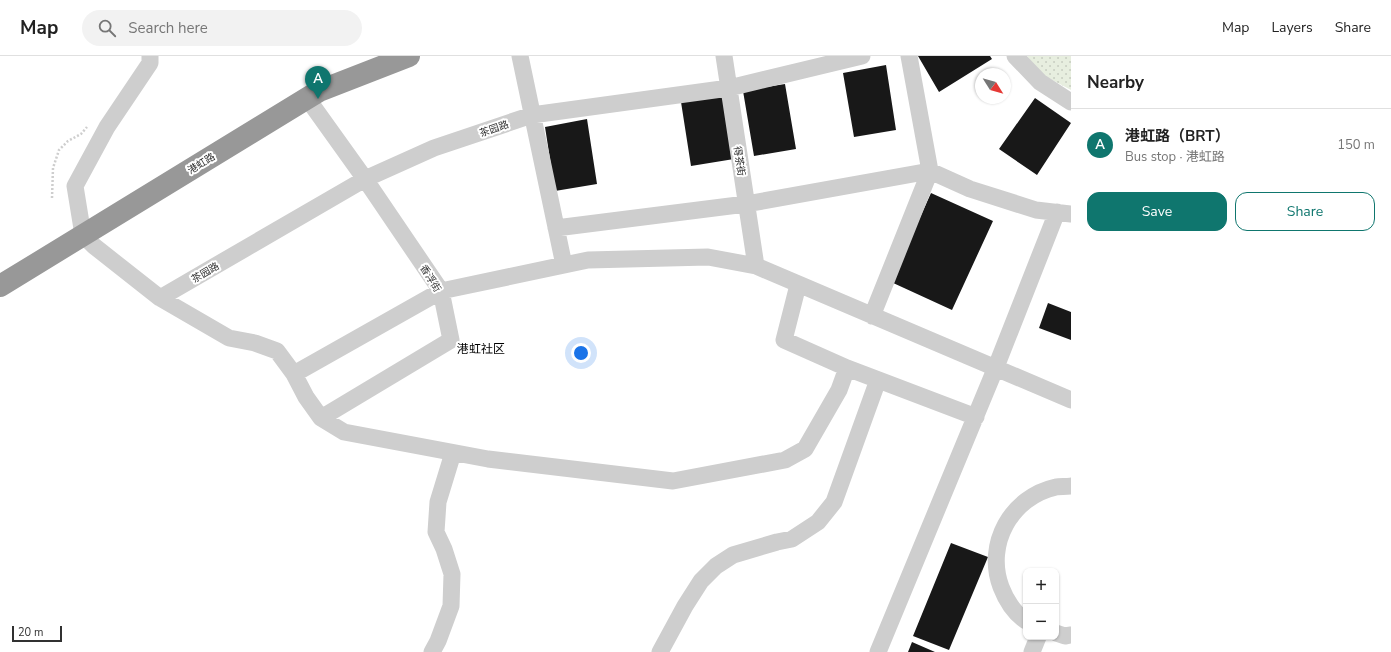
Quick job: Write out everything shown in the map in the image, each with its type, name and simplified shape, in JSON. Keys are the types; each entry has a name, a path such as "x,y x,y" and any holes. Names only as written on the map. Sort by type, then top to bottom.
{"highway":[{"name":"港虹路","path":"0,286 319,90 409,56"}],"street":[{"path":"150,56 150,63 106,127 75,186 83,235 94,246 160,298 229,338 255,343 277,351 294,374 306,397 321,418 344,432 488,459 673,481 785,460 805,449 839,390 847,368"},
{"path":"520,56 564,265"},
{"name":"得茶街","path":"724,56 756,266"},
{"name":"茶园路","path":"160,298 366,180 434,148 532,115 728,88 862,56"},
{"path":"872,316 930,171 909,56"},
{"path":"1015,56 1040,82 1071,102"},
{"name":"香浮街","path":"307,98 366,180 440,291 452,340 321,418"},
{"path":"556,228 746,204 930,171 970,189 1036,210 1064,213 996,367 878,652"},
{"path":"294,374 440,291 588,260 708,257 756,266 1071,400"},
{"path":"798,285 784,340 847,368 976,417"},
{"path":"660,652 684,606 702,581 716,566 733,555 792,539 818,522 834,502 878,380"},
{"path":"432,652 438,641 451,606 452,574 444,549 436,532 438,502 453,453"},
{"path":"1023,618 1005,599 997,576 996,553 1002,530 1015,510 1034,495 1056,487 1071,486"},
{"path":"1059,635 1071,635"},
{"path":"1032,652 1037,640"}],"green space":[{"path":"1027,56 1071,56 1071,90 1041,74"}],"building":[{"path":"918,56 990,56 992,59 975,68 975,70 939,92"},
{"path":"886,65 896,130 854,137 843,73"},
{"path":"785,84 796,149 754,156 743,91"},
{"path":"723,95 734,159 691,166 681,102"},
{"path":"1035,98 1071,123 1037,175 999,149"},
{"path":"587,119 597,184 555,191 545,127"},
{"path":"931,193 993,221 952,310 891,282"},
{"path":"1048,303 1071,312 1071,340 1039,328"},
{"path":"951,543 988,557 949,650 913,636"},
{"path":"912,642 935,652 908,652"}],"place":[{"name":"港虹路（BRT）","path":"318,99"}],"district":[{"name":"港虹社区","path":"481,349"}]}
